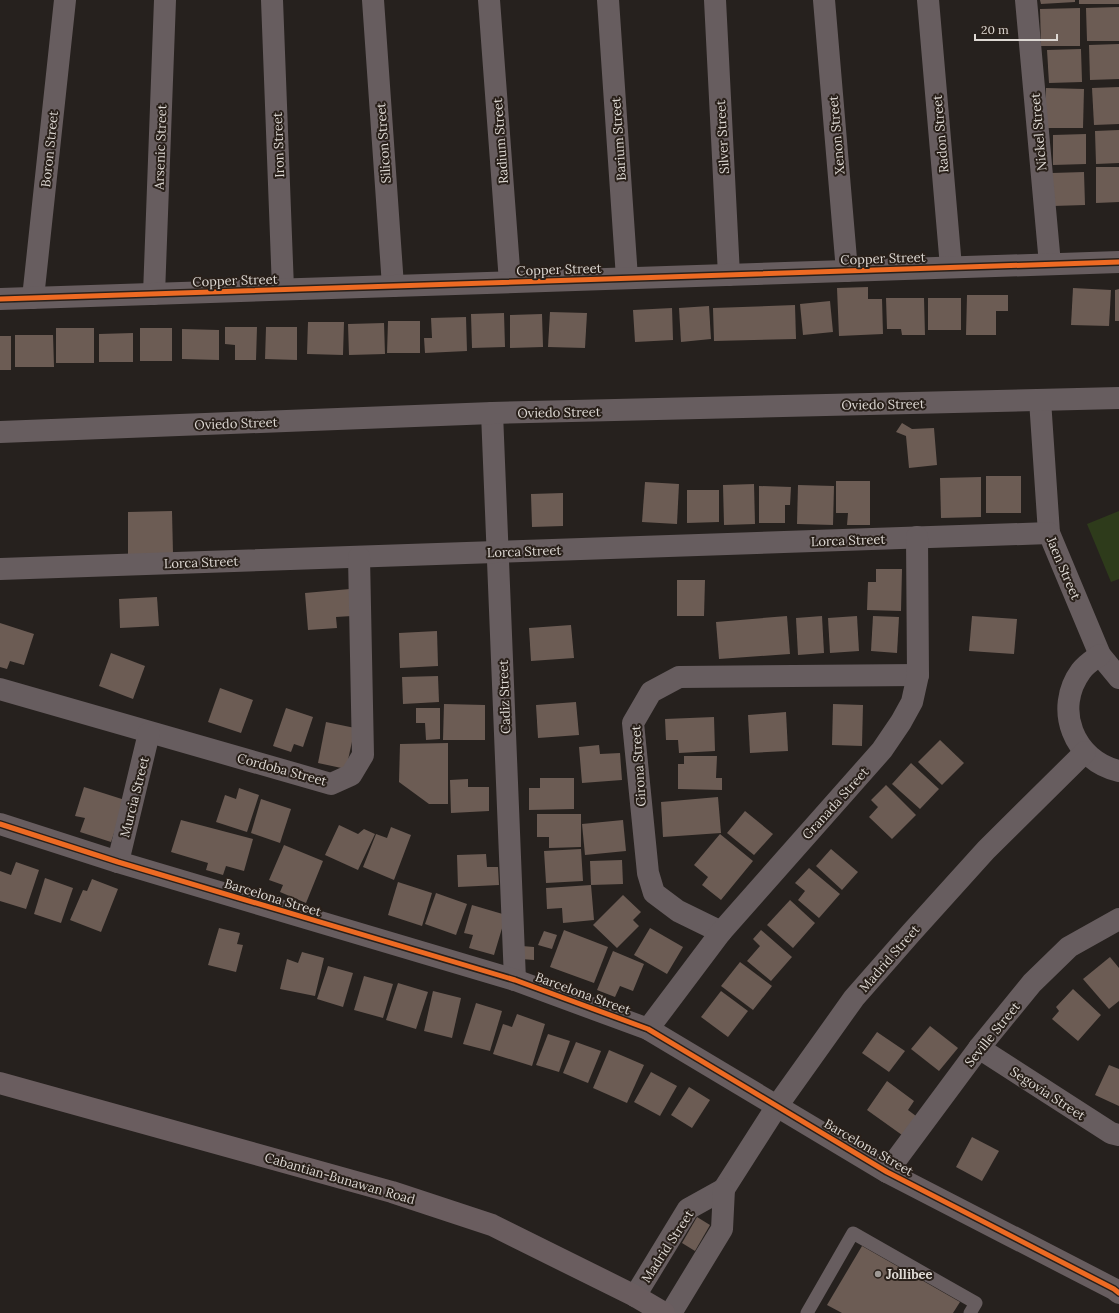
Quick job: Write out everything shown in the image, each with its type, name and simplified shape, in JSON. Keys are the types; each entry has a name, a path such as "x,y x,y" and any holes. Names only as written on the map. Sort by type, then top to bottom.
{"main road":[{"name":"Cabantian-Bunawan Road","path":"0,1083 392,1192 484,1222 635,1296 664,1313"}],"street":[{"name":"Boron Street","path":"33,298 65,0"},
{"name":"Arsenic Street","path":"154,294 165,0"},
{"name":"Iron Street","path":"272,0 284,289"},
{"name":"Silicon Street","path":"373,0 392,286"},
{"name":"Radium Street","path":"489,0 510,282"},
{"name":"Barium Street","path":"608,0 627,278"},
{"name":"Silver Street","path":"716,0 729,275"},
{"name":"Xenon Street","path":"824,0 848,271"},
{"name":"Radon Street","path":"928,0 951,267"},
{"name":"Nickel Street","path":"1026,0 1050,264"},
{"name":"Copper Street","path":"0,299 1119,262"},
{"name":"Oviedo Street","path":"0,432 492,413 1119,398"},
{"name":"Jaen Street","path":"1040,400 1049,532 1100,655 1119,678"},
{"name":"Cadiz Street","path":"492,413 515,980"},
{"name":"Lorca Street","path":"0,569 1049,532"},
{"name":"Granada Street","path":"648,1029 721,932 882,750 902,722 912,702 918,675 917,537"},
{"name":"Cordoba Street","path":"0,689 331,784 351,775 363,754 359,557"},
{"path":"1100,655 1081,671 1072,688 1068,706 1069,719 1077,742 1084,752 1096,762 1109,769 1119,771"},
{"name":"Girona Street","path":"721,932 678,911 654,893 648,873 633,723 651,692 679,677 918,675"},
{"name":"Murcia Street","path":"118,862 149,733"},
{"name":"Madrid Street","path":"635,1296 688,1209 724,1189 777,1106 854,998 986,850 1084,752"},
{"name":"Barcelona Street","path":"0,824 118,862 515,980 648,1029 887,1172 1117,1290"},
{"name":"Seville Street","path":"887,1172 979,1048 1032,983 1069,947 1119,919"},
{"name":"Segovia Street","path":"979,1048 1111,1133 1119,1135"},
{"name":"Madrid Street","path":"671,1313 722,1229 724,1189"}],"lane":[{"path":"807,1313 853,1233 976,1303 970,1313"}],"green space":[{"path":"1119,511 1119,579 1111,582 1087,524"}],"building":[{"path":"1040,0 1075,0 1075,2 1041,4"},
{"path":"1079,0 1119,0 1119,4 1079,4"},
{"path":"1119,7 1119,41 1087,41 1086,8"},
{"path":"1080,8 1080,46 1041,46 1040,9"},
{"path":"1119,44 1119,79 1090,80 1089,45"},
{"path":"1081,49 1082,82 1049,83 1047,50"},
{"path":"1119,87 1119,124 1094,125 1092,88"},
{"path":"1046,88 1084,89 1083,128 1046,128"},
{"path":"1119,130 1119,163 1096,164 1095,131"},
{"path":"1086,134 1086,164 1053,165 1053,135"},
{"path":"1096,167 1119,167 1119,202 1096,203"},
{"path":"1084,172 1085,205 1053,206 1052,173"},
{"path":"868,287 868,299 882,299 883,334 839,336 837,288"},
{"path":"1073,288 1111,290 1109,326 1071,325"},
{"path":"1119,289 1119,321 1115,321 1115,290"},
{"path":"967,295 1008,295 1008,311 996,311 996,335 966,335"},
{"path":"886,298 924,298 925,335 902,335 901,329 887,329"},
{"path":"928,298 961,298 961,330 928,330"},
{"path":"830,301 833,332 803,335 800,304"},
{"path":"795,305 796,339 714,341 713,308"},
{"path":"709,306 711,339 681,342 679,308"},
{"path":"672,308 673,340 635,342 633,310"},
{"path":"550,312 587,313 585,348 548,347"},
{"path":"504,313 505,347 472,348 471,314"},
{"path":"542,314 543,347 510,348 510,315"},
{"path":"466,317 467,351 425,353 424,338 432,338 431,318"},
{"path":"388,321 420,321 420,353 387,353"},
{"path":"308,322 344,322 343,355 307,354"},
{"path":"384,323 385,354 349,355 348,324"},
{"path":"225,327 257,327 256,360 235,360 235,345 225,344"},
{"path":"266,327 297,327 297,360 265,359"},
{"path":"56,328 94,328 94,363 56,363"},
{"path":"140,328 172,328 172,361 140,361"},
{"path":"182,329 219,330 219,360 182,359"},
{"path":"133,333 133,362 99,362 99,334"},
{"path":"15,335 53,335 54,367 15,367"},
{"path":"0,336 11,336 11,370 0,370"},
{"path":"902,423 912,429 934,428 937,465 909,468 906,436 896,432"},
{"path":"986,476 1021,476 1021,513 986,513"},
{"path":"981,477 981,517 941,518 940,478"},
{"path":"836,481 870,481 870,525 847,525 848,513 836,513"},
{"path":"645,482 679,484 677,524 642,522"},
{"path":"754,484 755,524 724,525 723,485"},
{"path":"798,485 834,486 833,525 797,524"},
{"path":"759,486 791,487 790,505 785,505 785,523 759,523"},
{"path":"687,490 719,490 719,522 687,523"},
{"path":"563,493 563,526 532,527 531,494"},
{"path":"172,511 173,554 128,554 128,512"},
{"path":"876,569 902,569 901,611 867,610 868,582 876,582"},
{"path":"677,580 705,580 704,616 677,616"},
{"path":"350,589 352,616 336,617 337,628 308,630 305,593"},
{"path":"157,597 159,626 120,628 119,599"},
{"path":"787,616 790,654 719,659 716,622"},
{"path":"822,616 824,653 798,655 796,618"},
{"path":"857,616 859,651 830,653 828,618"},
{"path":"873,616 899,617 897,653 871,651"},
{"path":"972,616 1017,619 1014,654 969,651"},
{"path":"0,623 34,634 24,665 10,661 7,669 0,667"},
{"path":"571,625 574,658 531,661 529,628"},
{"path":"437,631 438,666 400,668 399,633"},
{"path":"111,653 145,666 133,699 99,686"},
{"path":"438,676 439,702 403,704 402,677"},
{"path":"220,688 253,700 241,733 208,722"},
{"path":"576,702 579,735 538,738 536,705"},
{"path":"444,704 485,705 485,740 443,740"},
{"path":"833,704 863,705 862,746 832,745"},
{"path":"286,708 313,717 303,747 294,744 291,752 273,746"},
{"path":"416,708 440,708 440,739 426,740 425,723 416,723"},
{"path":"786,712 788,751 750,753 748,715"},
{"path":"714,717 715,751 679,753 678,740 666,740 665,719"},
{"path":"326,722 355,728 346,769 318,763"},
{"path":"940,740 964,763 942,785 918,762"},
{"path":"448,743 448,804 429,804 399,782 400,744"},
{"path":"599,745 600,754 620,753 622,780 582,783 579,747"},
{"path":"684,756 717,756 716,778 722,778 722,790 678,789 678,764 684,764"},
{"path":"911,763 939,789 920,809 892,784"},
{"path":"540,778 574,778 574,809 529,810 529,788 540,788"},
{"path":"468,779 468,787 489,787 489,811 451,813 450,780"},
{"path":"886,785 916,815 892,839 869,817 878,807 871,800"},
{"path":"84,787 125,800 111,842 80,832 85,818 75,816"},
{"path":"239,788 259,795 247,832 216,822 225,795 236,799"},
{"path":"718,797 721,833 663,837 661,802"},
{"path":"261,799 291,809 280,843 251,833"},
{"path":"745,811 773,834 754,855 727,833"},
{"path":"537,814 581,814 581,847 549,848 549,837 537,837"},
{"path":"181,820 253,839 244,871 226,866 223,875 206,870 208,863 171,852"},
{"path":"623,820 626,851 585,855 582,824"},
{"path":"339,825 358,834 364,829 375,834 358,870 325,855"},
{"path":"391,827 411,835 394,880 363,867 376,834 387,838"},
{"path":"720,834 753,861 721,900 702,885 708,877 694,865"},
{"path":"284,845 323,861 306,903 280,892 283,885 269,880"},
{"path":"581,849 583,881 546,883 544,851"},
{"path":"831,849 858,872 842,890 816,866"},
{"path":"486,854 487,867 498,867 499,885 458,887 457,855"},
{"path":"622,860 623,884 591,885 590,861"},
{"path":"16,862 39,870 26,909 0,901 0,871 11,875"},
{"path":"809,868 840,894 819,918 798,900 805,891 795,883"},
{"path":"45,878 73,888 61,923 34,914"},
{"path":"92,879 118,889 101,932 70,920 83,890 87,891"},
{"path":"398,882 432,893 422,926 388,915"},
{"path":"591,885 594,920 563,923 562,908 547,909 546,888"},
{"path":"436,893 467,904 456,935 425,924"},
{"path":"623,895 641,912 633,920 639,926 617,948 593,925"},
{"path":"790,900 815,923 793,948 767,925"},
{"path":"472,905 506,915 494,955 469,948 473,935 464,933"},
{"path":"219,928 240,933 237,944 243,945 236,972 208,965"},
{"path":"650,928 683,947 667,974 634,955"},
{"path":"564,930 608,947 594,983 550,967"},
{"path":"761,930 792,957 771,981 747,961 760,946 753,939"},
{"path":"544,931 557,935 552,949 538,945"},
{"path":"522,946 534,947 534,960 521,959"},
{"path":"613,951 644,964 633,991 620,986 615,997 597,990"},
{"path":"302,952 324,958 315,996 280,989 287,959 298,963"},
{"path":"1110,957 1119,968 1119,1001 1109,1009 1083,979"},
{"path":"740,962 772,986 753,1010 721,986"},
{"path":"328,966 353,973 343,1007 317,999"},
{"path":"364,976 393,984 383,1018 354,1010"},
{"path":"398,983 428,992 416,1029 386,1020"},
{"path":"1073,989 1101,1015 1078,1041 1052,1019 1059,1011 1056,1007"},
{"path":"433,991 461,998 452,1038 424,1031"},
{"path":"721,991 748,1011 728,1037 701,1017"},
{"path":"476,1003 502,1011 490,1051 463,1044"},
{"path":"517,1014 545,1024 532,1066 493,1054 503,1024 512,1027"},
{"path":"930,1026 958,1048 939,1071 911,1049"},
{"path":"877,1032 905,1051 889,1072 862,1053"},
{"path":"548,1034 570,1041 559,1072 536,1065"},
{"path":"576,1042 601,1051 588,1083 563,1073"},
{"path":"609,1050 644,1065 627,1103 593,1088"},
{"path":"1109,1065 1119,1069 1119,1106 1095,1095"},
{"path":"651,1072 677,1086 660,1116 634,1102"},
{"path":"887,1081 914,1101 908,1110 916,1116 902,1135 867,1110"},
{"path":"689,1087 710,1100 692,1128 671,1115"},
{"path":"972,1137 999,1151 982,1181 956,1167"},
{"path":"697,1217 710,1225 695,1251 682,1243"},
{"name":"Jollibee","path":"862,1246 960,1302 953,1313 842,1313 827,1305"}],"cycle path":[{"path":"0,299 1119,262"},
{"path":"0,824 118,862 515,980 648,1029 887,1172 1114,1289 1119,1293"}],"place":[{"name":"Jollibee","path":"878,1274"}]}
